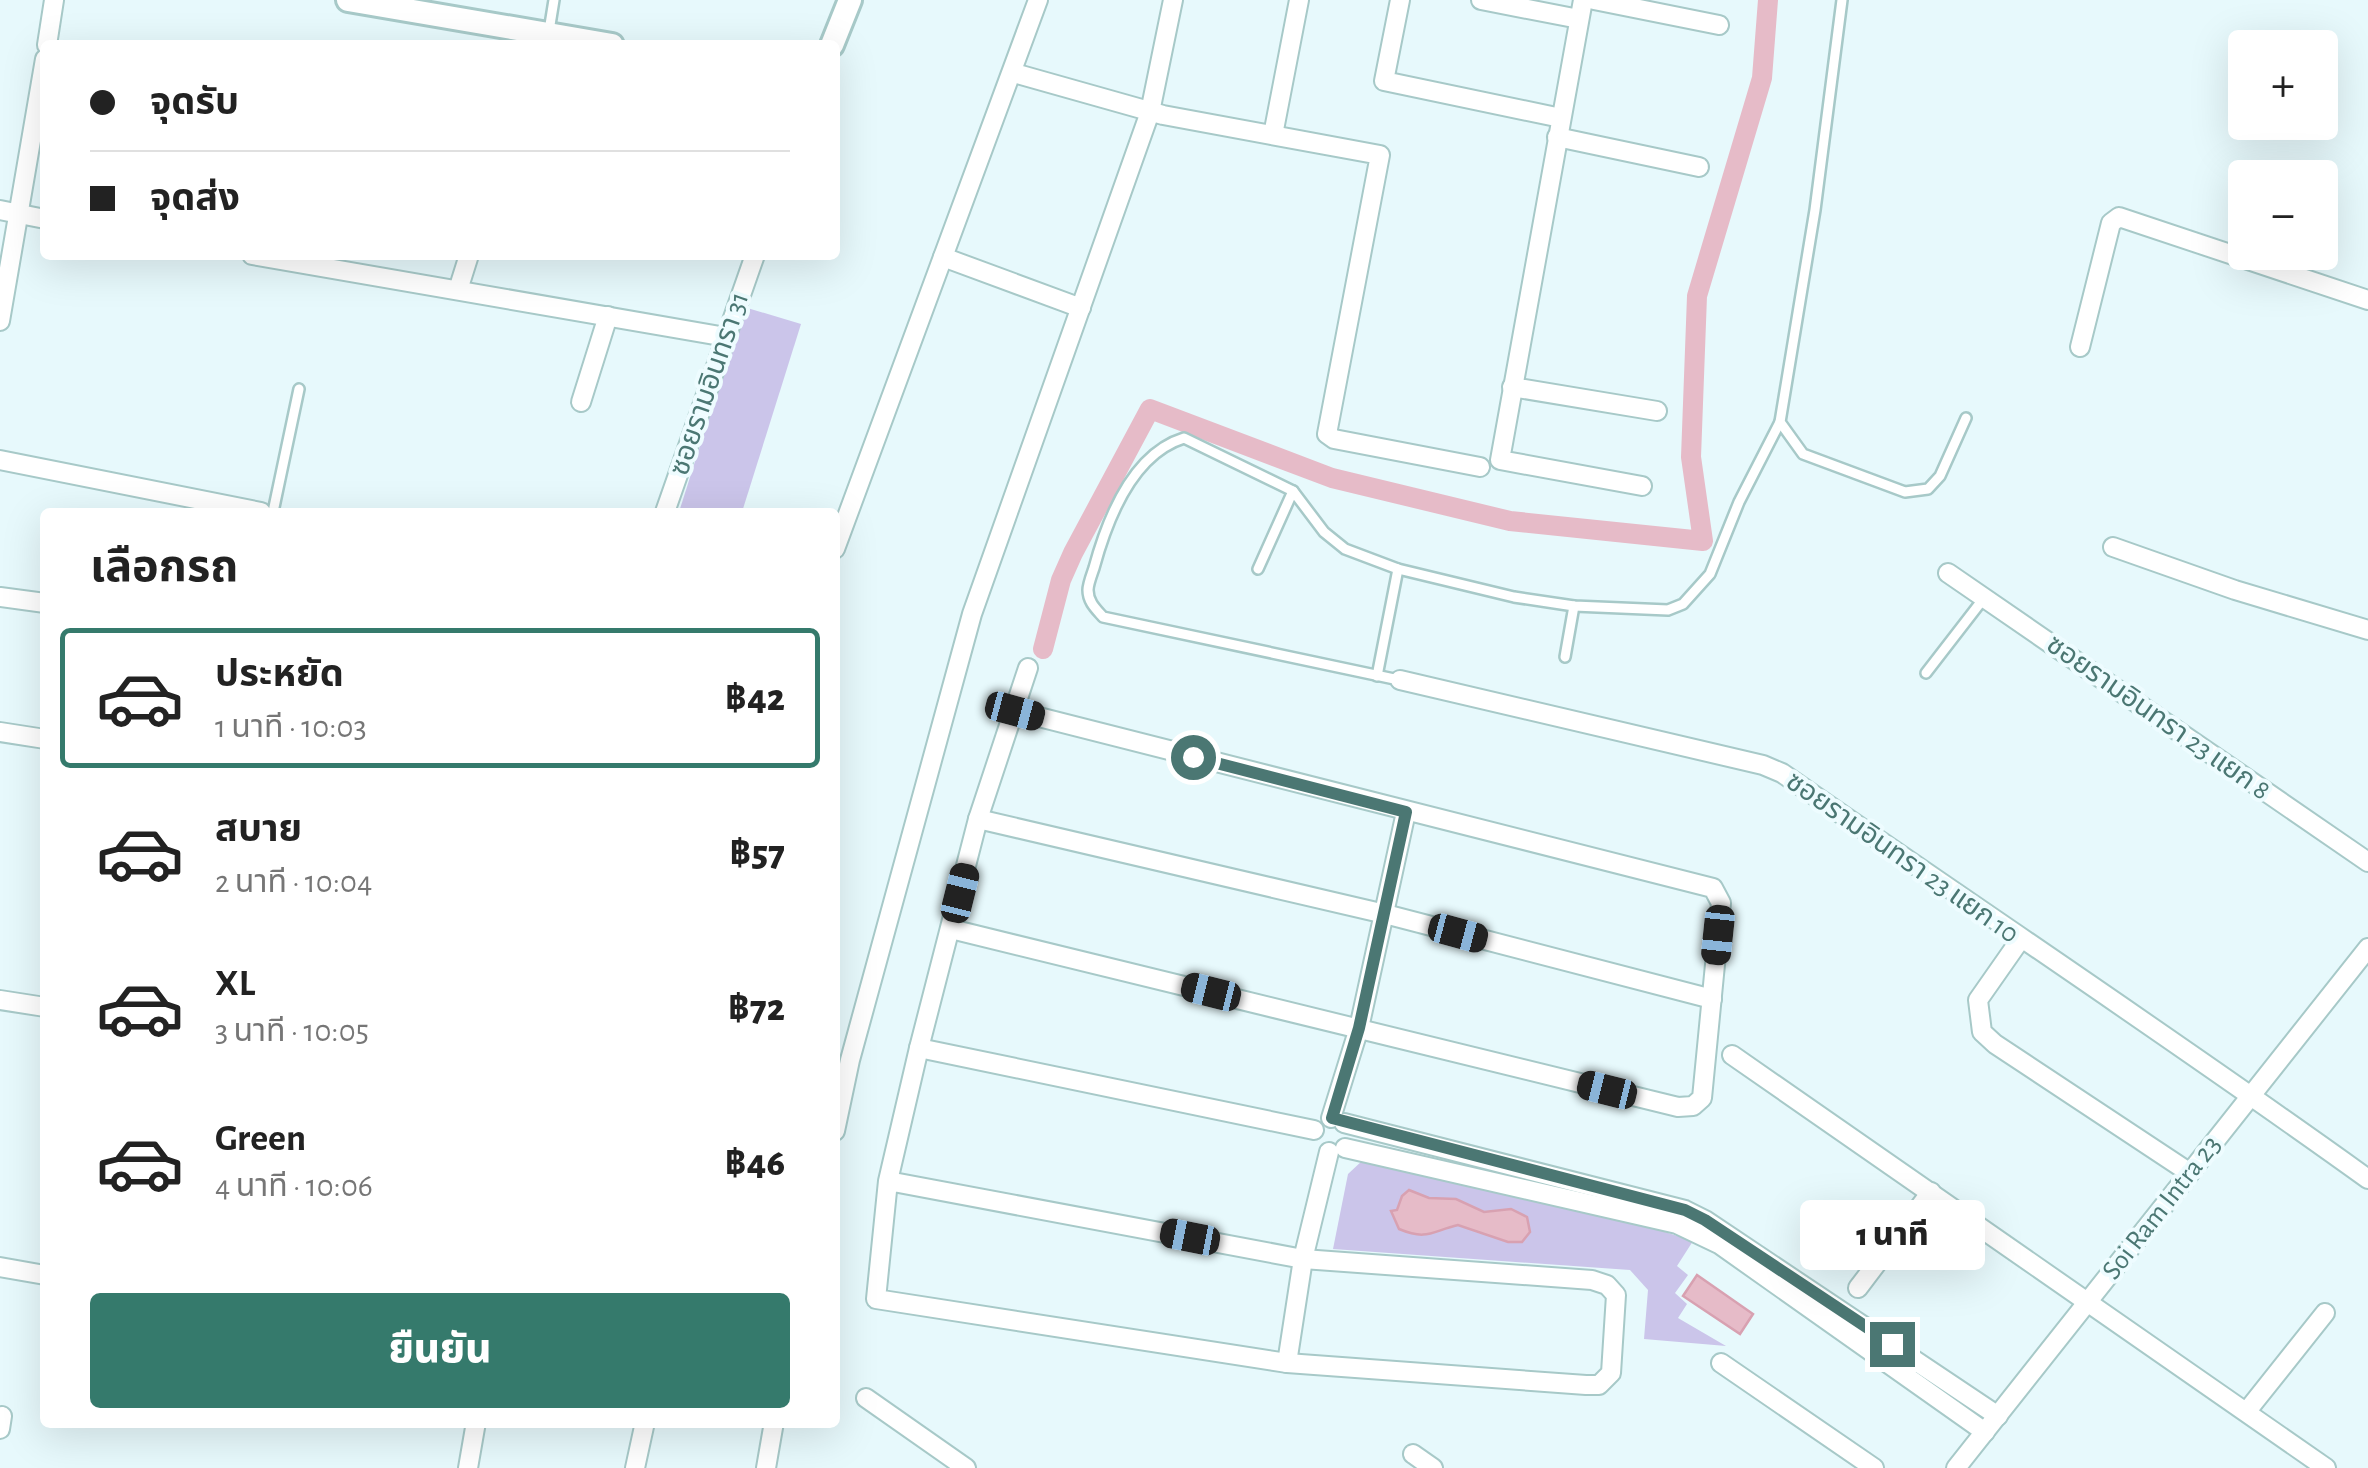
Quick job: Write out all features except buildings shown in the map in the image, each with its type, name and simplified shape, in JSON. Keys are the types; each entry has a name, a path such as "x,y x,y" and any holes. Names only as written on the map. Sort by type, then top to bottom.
{"street":[{"path":"48,40 54,0"},
{"path":"348,0 583,40"},
{"path":"834,40 850,0"},
{"path":"840,535 1038,0"},
{"path":"842,1058 972,614 1150,112 1173,0"},
{"path":"1273,135 1299,0"},
{"path":"1400,0 1384,82 1699,166"},
{"path":"1481,0 1579,20"},
{"path":"1583,0 1500,460 1642,486"},
{"path":"1594,0 1719,25"},
{"path":"1014,73 1150,112 1380,155 1326,434 1480,467"},
{"path":"0,321 40,90"},
{"path":"0,210 40,219"},
{"path":"2080,347 2111,223 2119,217 2368,300"},
{"path":"943,257 1081,308"},
{"path":"281,260 726,337"},
{"path":"458,290 467,260"},
{"name":"ซอยรามอินทรา 31","path":"666,508 726,337 746,260"},
{"path":"580,402 608,316"},
{"path":"1512,387 1657,411"},
{"path":"0,460 241,508"},
{"path":"2114,547 2368,630"},
{"name":"ซอยรามอินทรา 23 แยก 8","path":"1948,573 2368,862"},
{"path":"0,597 40,602"},
{"path":"888,1181 1303,1258 1608,1284 1616,1295 1611,1372 1600,1385 1287,1363 876,1299 888,1181 919,1048 978,820 1028,668"},
{"name":"ซอยรามอินทรา 23 แยก 10","path":"1400,680 1762,765 1782,773 2368,1179"},
{"path":"951,930 1678,1107 1692,1106 1702,1098 1721,903 1714,888 1015,711"},
{"path":"0,732 40,738"},
{"path":"1338,1121 1406,812"},
{"path":"978,820 1385,914 1712,999"},
{"path":"2020,940 1978,1000 1982,1032 2190,1172"},
{"name":"Soi Ram Intra 23","path":"1956,1468 2368,948"},
{"path":"0,1000 40,1006"},
{"path":"919,1048 1314,1130"},
{"path":"1732,1055 2326,1468"},
{"path":"1985,1432 1719,1244 1692,1230 1607,1206 1337,1150 1315,1142 1314,1130 1322,1120 1338,1121 1685,1210 1998,1416"},
{"path":"1287,1363 1303,1258 1337,1150 1348,1132 1338,1121"},
{"path":"1858,1288 1931,1192"},
{"path":"0,1267 40,1274"},
{"path":"2248,1412 2325,1313"},
{"path":"1721,1363 1874,1468"},
{"path":"866,1398 966,1468"},
{"path":"468,1468 475,1428"},
{"path":"636,1468 644,1428"},
{"path":"766,1468 773,1428"},
{"path":"1412,1454 1432,1468"}],"lane":[{"path":"548,34 554,0"},
{"path":"1400,680 1103,617 1093,606 1088,590 1102,538 1131,480 1170,442 1184,438 1292,491 1324,532 1345,549 1398,569 1514,597 1574,606 1668,610 1683,604 1719,558 1740,502 1780,422 1815,210 1842,0"},
{"path":"274,508 299,390"},
{"path":"1780,422 1804,454 1905,492 1928,489 1940,476 1966,418"},
{"path":"1258,570 1292,491"},
{"path":"1377,676 1398,569"},
{"path":"1926,673 1984,598"},
{"path":"1565,657 1574,606"}],"shaded area":[{"path":"744,307 801,324 743,508 680,508"},
{"path":"1363,1160 1640,1224 1693,1241 1677,1266 1688,1275 1675,1293 1687,1304 1678,1318 1726,1346 1644,1339 1648,1290 1630,1270 1333,1249 1348,1174"},
{"path":"1409,1190 1429,1198 1456,1199 1484,1212 1511,1209 1527,1217 1530,1232 1522,1242 1508,1242 1458,1225 1430,1234 1409,1233 1399,1229 1391,1211 1397,1210"},
{"path":"1697,1275 1753,1314 1740,1334 1683,1296"}],"waterway":[{"path":"1043,649 1061,580 1073,553 1150,409 1332,478 1510,521 1703,541 1691,457 1697,296 1762,78 1768,0"}],"route":[{"path":"1193,757 1406,812 1359,1028 1332,1118 1685,1210 1892,1344"}]}
